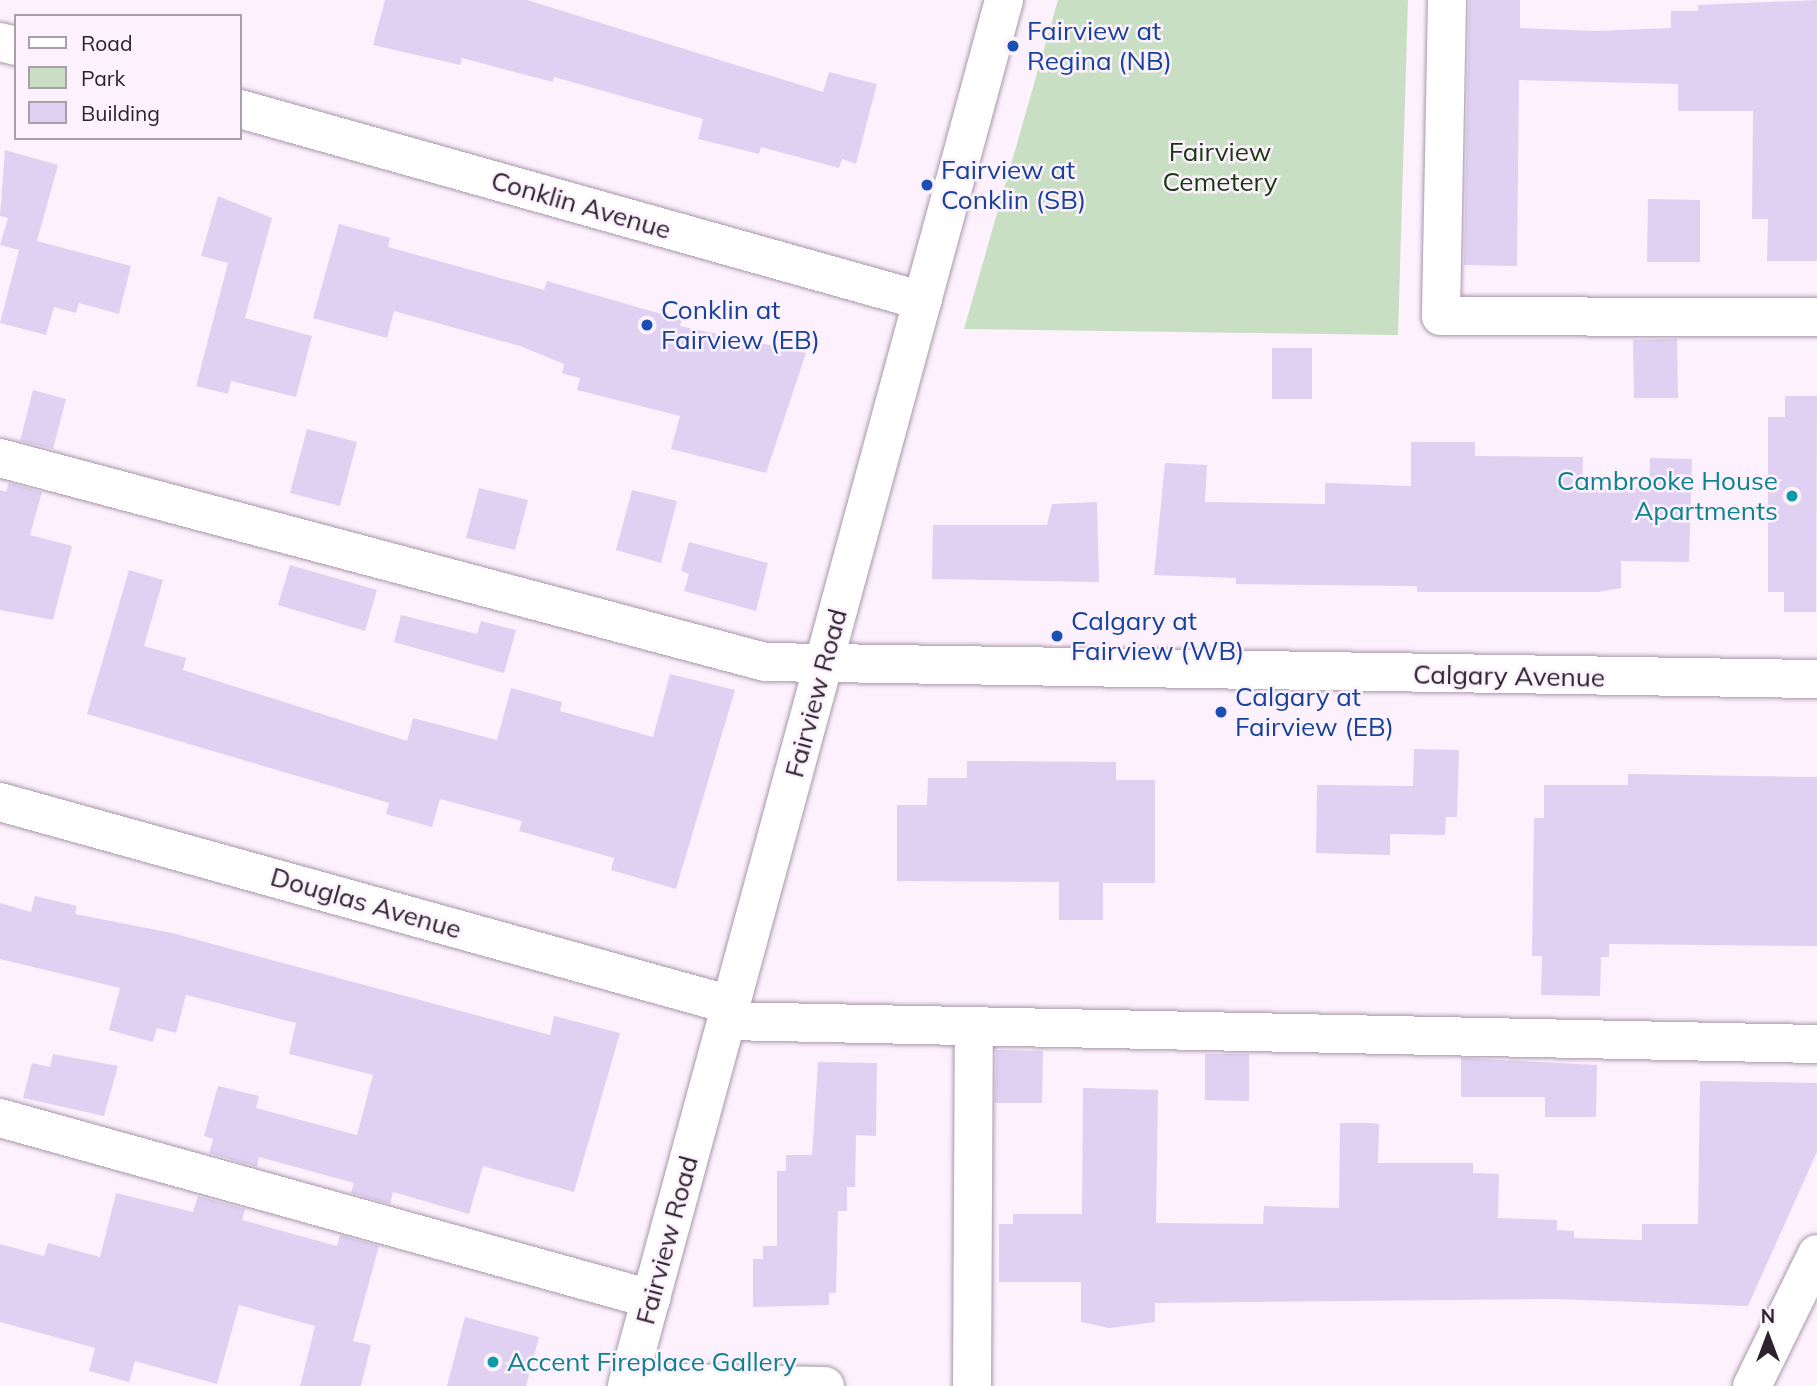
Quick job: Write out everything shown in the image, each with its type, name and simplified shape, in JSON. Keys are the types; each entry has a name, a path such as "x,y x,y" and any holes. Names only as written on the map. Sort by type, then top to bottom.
{"street":[{"name":"Fairview Road","path":"628,1384 1004,0"},
{"path":"1447,0 1441,316 1817,317"},
{"name":"Conklin Avenue","path":"242,110 923,301"},
{"name":"Calgary Avenue","path":"0,458 765,662 823,667 1817,679"},
{"name":"Douglas Avenue","path":"0,802 729,1013 974,1027 1817,1044"},
{"path":"972,1386 974,1027"},
{"path":"0,1118 651,1299"},
{"path":"1752,1386 1817,1254"},
{"path":"628,1384 825,1386"}],"green space":[{"name":"Fairview Cemetery","path":"1058,0 1408,0 1398,335 964,329"}],"building":[{"path":"385,0 527,0 823,92 829,72 877,84 856,164 842,159 839,168 761,147 759,154 698,139 703,119 554,77 553,82 462,58 460,65 373,45"},
{"path":"1469,0 1520,0 1520,28 1596,31 1671,28 1671,11 1698,11 1698,5 1817,0 1817,261 1767,261 1768,219 1752,219 1753,111 1678,111 1678,84 1519,80 1517,266 1464,265"},
{"path":"5,150 58,165 37,241 131,266 119,314 79,303 76,313 54,307 46,335 0,323 19,250 0,245 8,218 0,216"},
{"path":"218,196 272,218 245,318 312,336 296,397 231,381 228,394 196,386 228,263 201,256"},
{"path":"1648,199 1700,200 1700,262 1647,262"},
{"path":"339,224 390,238 388,247 544,290 547,281 682,320 680,326 806,353 766,473 671,449 680,416 577,390 580,378 562,373 564,364 520,346 394,311 387,338 313,318"},
{"path":"1677,339 1678,398 1634,398 1633,340"},
{"path":"1272,348 1312,348 1312,399 1272,399"},
{"path":"33,390 66,399 53,449 20,441"},
{"name":"Cambrooke House Apartments","path":"1785,396 1817,396 1816,612 1784,612 1784,592 1768,592 1768,417 1785,417"},
{"path":"307,429 357,442 340,506 290,493"},
{"path":"1411,442 1475,442 1475,456 1583,457 1582,489 1649,488 1650,458 1692,459 1689,562 1621,561 1621,588 1598,592 1417,592 1417,586 1236,584 1236,578 1154,575 1165,463 1207,465 1205,502 1325,504 1325,483 1411,486"},
{"path":"9,483 42,492 30,535 72,546 53,620 0,610 0,490 6,492"},
{"path":"479,488 528,500 515,550 466,538"},
{"path":"632,490 677,501 661,563 616,550"},
{"path":"1097,502 1099,582 932,579 933,525 1047,525 1052,504"},
{"path":"689,542 768,563 756,611 684,591 689,574 681,571"},
{"path":"290,565 377,590 365,631 278,605"},
{"path":"129,570 163,580 144,646 186,658 183,670 407,741 413,718 497,740 511,688 562,702 560,711 653,737 670,674 735,690 676,889 611,870 614,858 519,831 522,821 440,799 432,827 386,814 389,803 87,714"},
{"path":"401,615 477,634 481,621 516,630 504,673 394,642"},
{"path":"1414,749 1459,750 1457,817 1446,817 1445,835 1390,834 1390,855 1316,853 1317,785 1413,786"},
{"path":"967,761 1116,762 1116,780 1155,780 1155,883 1103,883 1103,920 1059,920 1059,882 897,881 897,805 927,805 928,778 967,778"},
{"path":"1628,774 1817,777 1817,946 1609,944 1609,957 1601,957 1600,996 1541,995 1542,956 1532,956 1534,818 1544,818 1544,785 1628,785"},
{"path":"35,896 77,906 75,914 172,933 550,1035 554,1016 620,1033 574,1192 483,1166 469,1214 393,1192 390,1204 351,1193 354,1183 259,1157 257,1167 209,1153 213,1139 204,1136 218,1086 259,1096 256,1108 357,1135 373,1075 289,1054 296,1023 186,995 176,1033 157,1028 153,1042 109,1030 120,988 0,959 0,903 31,912"},
{"path":"996,1050 1043,1051 1042,1103 995,1103"},
{"path":"53,1054 118,1066 104,1116 23,1098 32,1063 50,1067"},
{"path":"1205,1054 1249,1054 1249,1101 1205,1100"},
{"path":"1461,1058 1597,1065 1596,1117 1545,1117 1545,1097 1461,1097"},
{"path":"818,1062 877,1063 876,1136 856,1135 855,1187 847,1187 847,1211 838,1211 836,1293 829,1293 829,1305 753,1307 753,1259 763,1259 763,1246 777,1246 777,1171 786,1171 786,1155 812,1155"},
{"path":"1700,1081 1817,1083 1817,1152 1748,1306 1554,1299 1155,1303 1155,1322 1109,1328 1081,1322 1081,1282 999,1282 999,1224 1013,1224 1013,1214 1082,1214 1083,1088 1158,1090 1156,1223 1263,1224 1264,1206 1339,1208 1340,1123 1372,1123 1379,1124 1378,1163 1473,1163 1473,1173 1499,1174 1498,1218 1557,1220 1557,1230 1574,1231 1574,1238 1642,1240 1642,1224 1698,1224"},
{"path":"116,1193 193,1212 198,1196 245,1209 242,1220 337,1246 340,1235 379,1246 353,1341 371,1345 361,1386 300,1386 315,1326 239,1305 217,1384 135,1361 129,1382 89,1371 95,1348 0,1322 0,1244 44,1256 48,1243 100,1257"},
{"name":"Accent Fireplace Gallery","path":"465,1317 539,1337 526,1386 447,1386"}],"place":[{"name":"Fairview at Regina (NB)","path":"1013,46"},
{"name":"Fairview at Conklin (SB)","path":"927,185"},
{"name":"Conklin at Fairview (EB)","path":"647,325"},
{"name":"Cambrooke House Apartments","path":"1792,496"},
{"name":"Calgary at Fairview (WB)","path":"1057,636"},
{"name":"Calgary at Fairview (EB)","path":"1221,712"},
{"name":"Accent Fireplace Gallery","path":"493,1362"}]}
